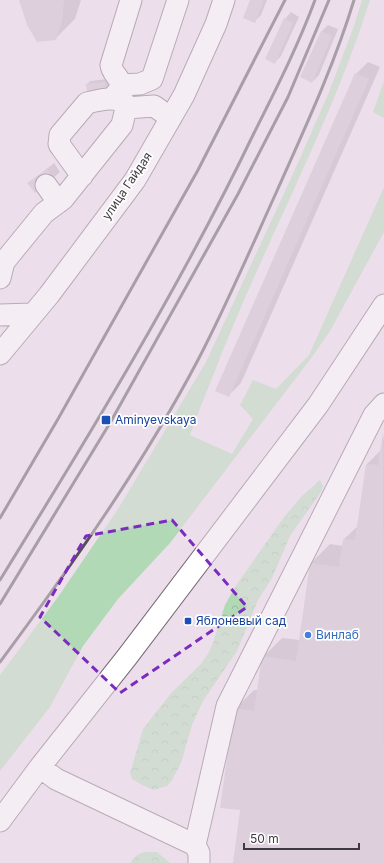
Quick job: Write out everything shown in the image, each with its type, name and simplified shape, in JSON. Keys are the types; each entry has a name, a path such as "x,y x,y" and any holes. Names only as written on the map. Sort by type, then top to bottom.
{"street":[{"path":"1,267 44,213 63,199 122,125 118,77 111,69 111,65 131,0"},
{"path":"82,176 59,144 60,136 87,103 119,97 140,84 152,79 178,0"},
{"name":"улица Гайдая","path":"4,344 32,314 135,180 184,95 216,24 224,0"},
{"path":"119,97 154,106 171,118"},
{"path":"46,185 58,202"},
{"path":"0,821 40,767 127,657 318,405 384,305"},
{"path":"0,315 32,314"},
{"path":"40,767 56,779 197,854 226,706 374,415 384,404"}],"highlighted area":[{"path":"172,520 247,607 120,693 40,617 86,536"}],"green space":[{"path":"362,0 370,0 335,96 252,282 190,435 232,454 253,419 240,405 253,380 276,389 309,355 384,187 384,232 330,331 312,357 170,543 118,599 83,646 50,707 0,771 0,675 58,597 118,509 206,362 298,163 329,92 354,26"},
{"path":"384,81 384,118 373,112"},
{"path":"320,480 323,486 321,492 290,536 272,578 258,600 237,651 203,701 192,725 181,763 172,780 167,786 154,790 132,779 130,773 143,729 172,692 200,665 208,654 225,605 235,587 284,517 301,497"},
{"path":"144,852 157,852 170,863 130,863 137,855"}],"building":[{"path":"19,0 64,0 62,21 56,40 37,42 27,25"},
{"path":"250,0 264,0 255,23 243,18"},
{"path":"284,18 293,23 275,64 265,59"},
{"path":"321,31 332,36 312,83 300,77"},
{"path":"355,73 369,79 229,397 215,391"},
{"path":"105,82 106,91 87,93 86,84"},
{"path":"47,169 54,179 35,193 27,183"},
{"path":"383,432 384,863 233,863 240,810 220,808 234,708 254,711 262,656 296,661 310,563 339,567 343,539 355,540 366,464 378,465"}],"railway":[{"path":"0,518 58,419 198,170 285,0"},
{"path":"0,580 133,360 196,247 226,190 294,51 315,0"},
{"path":"0,604 110,423 238,194 288,97 329,0"},
{"path":"0,662 54,589 106,514 154,437 199,358 239,276 308,122 328,73 354,0"}],"place":[{"name":"Aminyevskaya","path":"106,420"},
{"name":"Яблоневый сад","path":"188,621"},
{"name":"Винлаб","path":"308,635"}]}
